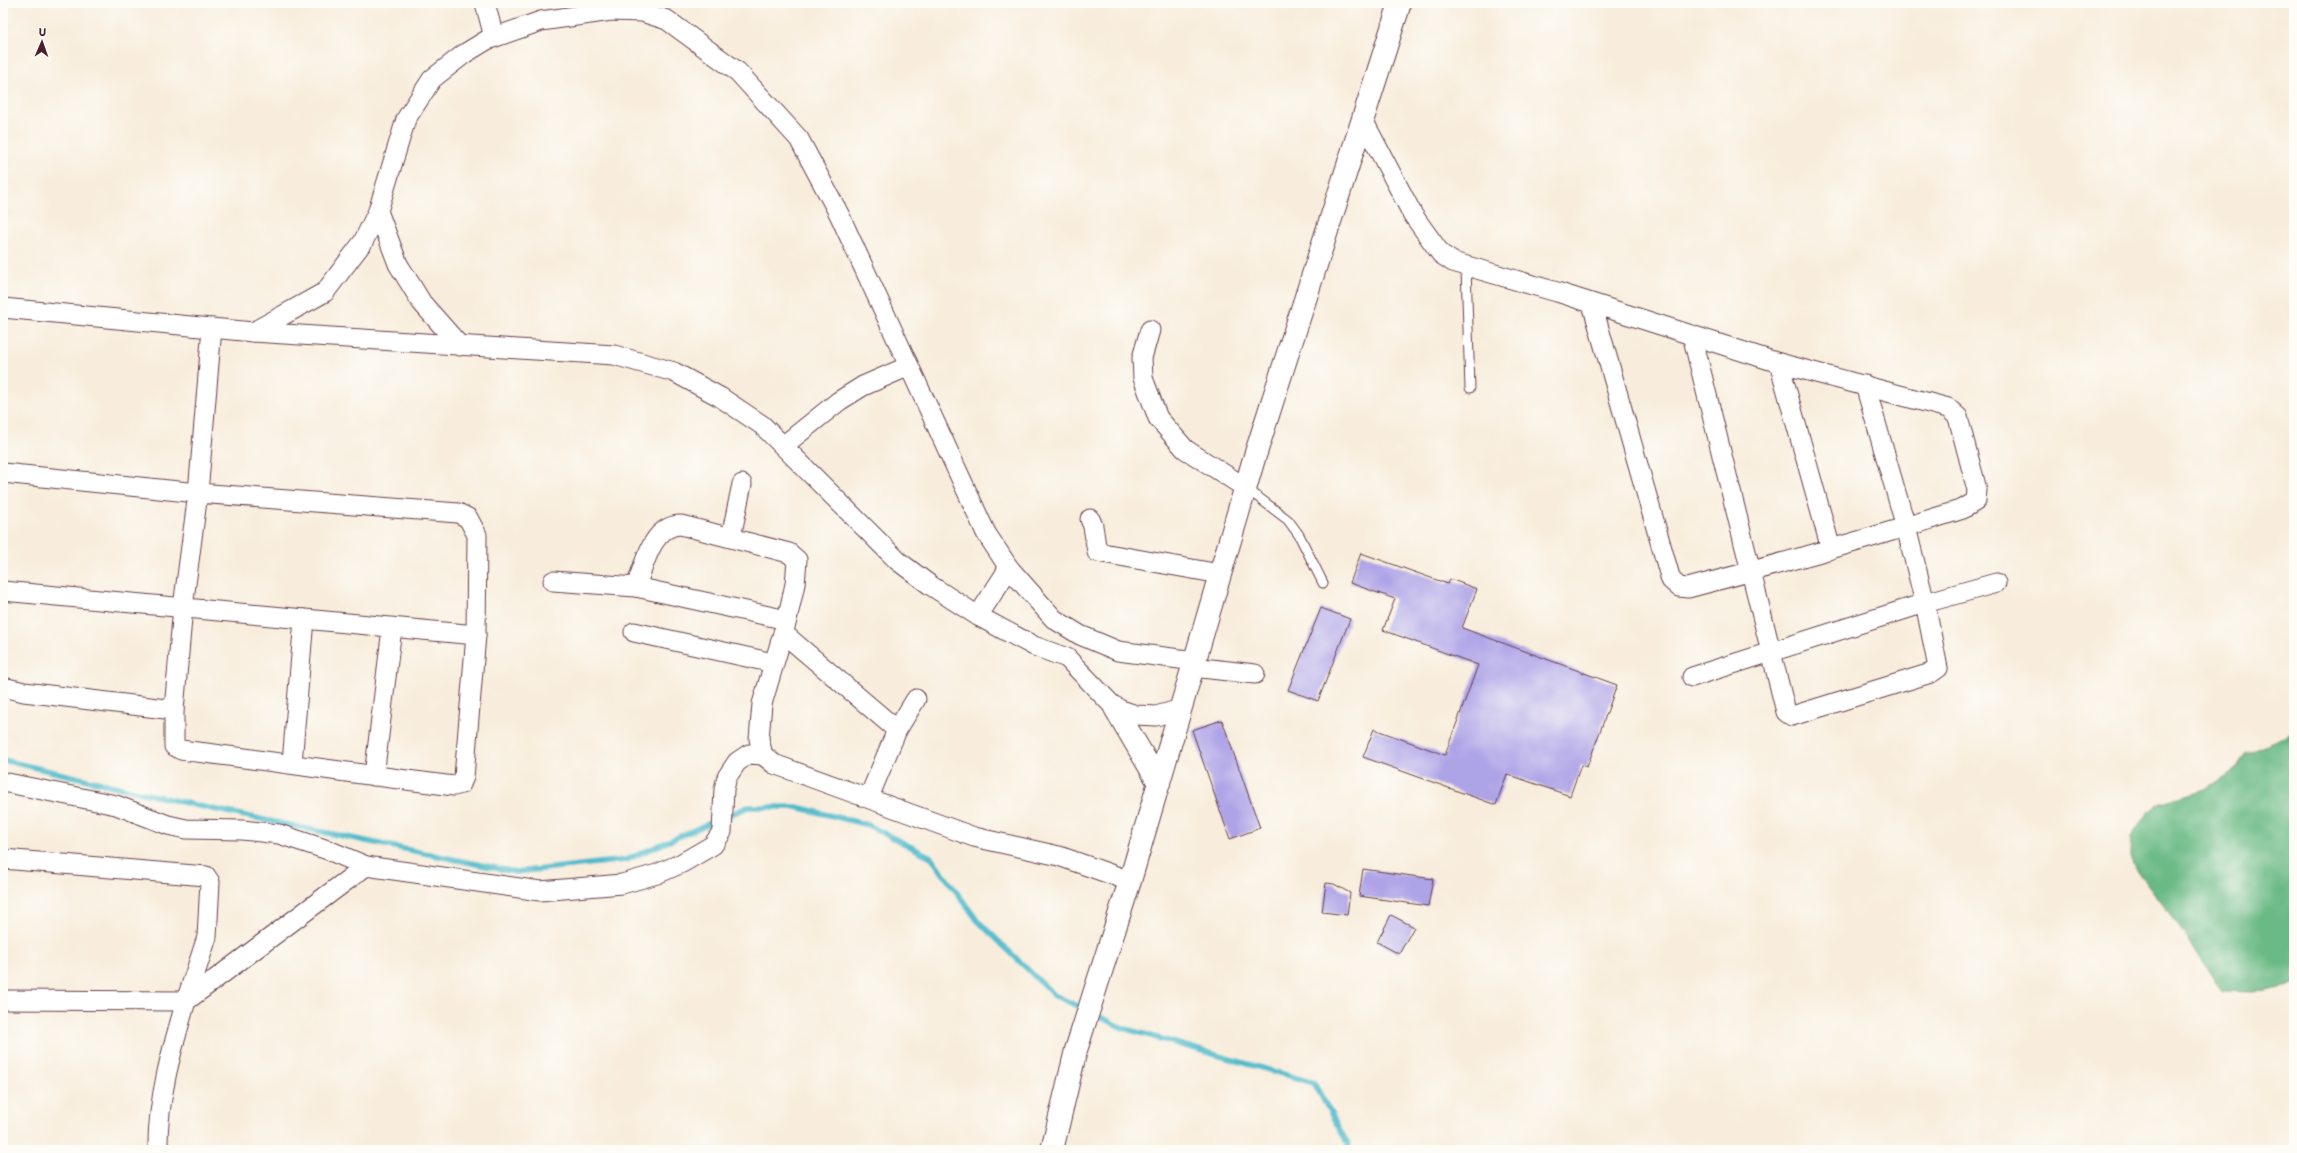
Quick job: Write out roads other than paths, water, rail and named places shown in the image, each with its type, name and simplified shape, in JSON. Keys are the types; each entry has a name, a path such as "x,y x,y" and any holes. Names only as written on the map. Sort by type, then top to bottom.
{"street":[{"path":"486,3 494,37"},
{"path":"1052,1150 1076,1050 1130,881 1246,488 1326,228 1363,120 1400,3"},
{"path":"253,332 325,292 363,242 378,211 406,119 432,79 464,54 494,37 541,21 611,11 642,12 667,20 696,39 738,72 799,139 840,214 986,533 1009,568 1054,619 1080,635 1118,650 1254,674"},
{"path":"1363,120 1413,215 1441,254 1453,262 1466,268 1557,292 1779,363 1948,408 1958,418 1977,490 1976,501 1963,509 1831,549 1688,588 1679,587 1671,580 1592,304"},
{"path":"378,211 398,264 422,303 460,346"},
{"path":"3,308 253,332 614,355 674,372 720,397 762,425 898,561 930,585 978,616 1034,646 1067,658 1115,708 1159,783"},
{"path":"3,473 198,493 458,513 468,518 477,535 476,635 464,777 461,784 454,786 374,776 292,763 175,748 173,744 174,710 183,607 198,493 212,328"},
{"path":"1150,330 1142,358 1143,378 1158,418 1185,449 1246,488"},
{"path":"1692,335 1786,712 1792,716 1936,672 1939,667 1906,527 1865,385"},
{"path":"1779,363 1831,549"},
{"path":"783,446 838,402 863,386 909,366"},
{"path":"731,537 742,484"},
{"path":"1090,519 1097,552 1220,574"},
{"path":"636,587 649,548 665,529 670,526 692,526 789,553 797,560 795,584 785,626 762,704 759,739 763,754 774,764 869,797 974,837 1059,856 1130,881"},
{"path":"978,616 1009,568"},
{"path":"553,581 636,587 785,626 897,730"},
{"path":"1692,677 1925,603 1996,584"},
{"path":"3,591 476,635"},
{"path":"292,763 304,620"},
{"path":"374,776 392,628"},
{"path":"634,632 773,663"},
{"path":"1067,658 1080,635"},
{"path":"3,687 24,692 174,710"},
{"path":"869,797 897,730 916,699"},
{"path":"1115,708 1136,715 1156,716 1181,710"},
{"path":"3,782 116,805 168,825 186,829 242,830 279,834 328,850 366,866 540,891 622,884 657,874 682,863 713,845 722,832 724,789 727,777 737,762 749,754 763,754"},
{"path":"3,859 206,876 210,882 207,937 171,1053 160,1118 158,1150"},
{"path":"3,1000 186,1001 366,866"}],"lane":[{"path":"1466,268 1470,388"},
{"path":"1246,488 1288,520 1299,535 1323,583"}],"waterway":[{"path":"3,760 203,807 515,872 626,860 719,819"},
{"path":"727,816 748,807 797,807 868,825 931,857 977,920 1054,995 1084,1009"},
{"path":"1092,1013 1123,1028 1314,1083 1351,1150"}]}
